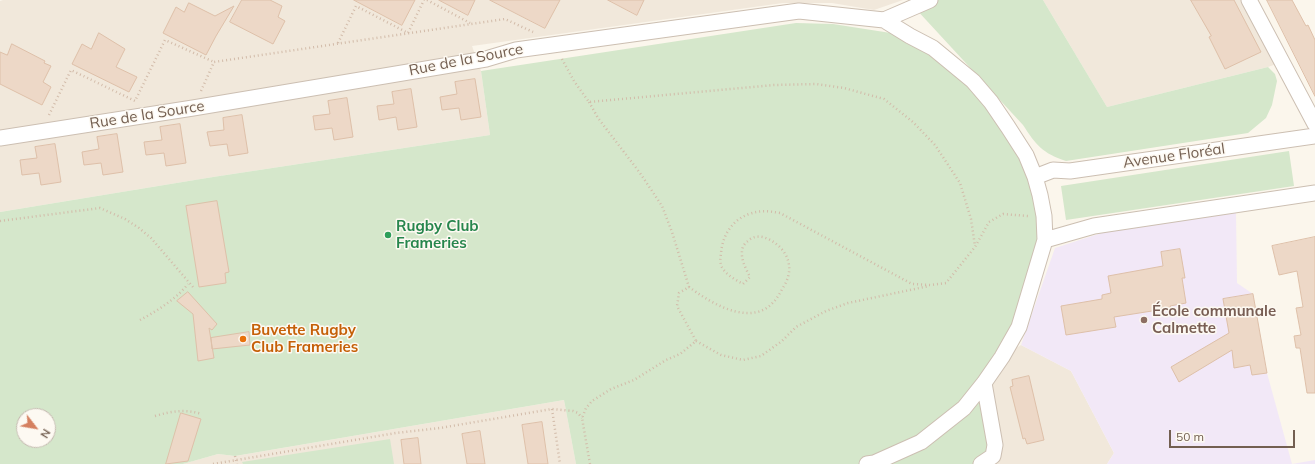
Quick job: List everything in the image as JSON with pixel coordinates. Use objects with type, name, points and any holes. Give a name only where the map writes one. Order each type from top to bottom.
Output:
[{"type":"street","name":"Rue de la Source","points":[[0,138],[193,108],[486,59],[516,50],[799,11],[884,20],[930,0]]},
{"type":"street","points":[[1249,0],[1315,124]]},
{"type":"street","points":[[873,464],[921,442],[964,408],[984,384],[1002,357],[1019,327],[1045,240],[1044,216],[1035,177],[1026,155],[991,102],[973,82],[933,48],[884,20]]},
{"type":"street","name":"Avenue Floréal","points":[[1035,177],[1053,170],[1070,171],[1315,136]]},
{"type":"street","points":[[1045,240],[1094,226],[1315,193]]},
{"type":"street","points":[[981,464],[993,456],[995,445],[984,384]]},
{"type":"path","points":[[408,33],[426,0],[470,23]]},
{"type":"path","points":[[337,44],[356,6],[408,33]]},
{"type":"path","points":[[41,131],[71,70],[135,101],[165,40],[214,62],[505,19],[537,34]]},
{"type":"path","points":[[554,45],[574,81],[598,118],[640,173],[662,206],[672,232],[689,287],[712,302],[729,310],[755,312],[765,309],[780,294],[788,279],[790,267],[780,246],[775,242],[757,236],[744,244],[742,249],[742,258],[750,277],[743,284],[730,276],[723,269],[721,263],[722,246],[727,232],[739,220],[749,214],[761,211],[780,213],[912,284],[931,285]]},
{"type":"path","points":[[193,108],[214,62]]},
{"type":"path","points":[[589,102],[774,85],[816,84],[844,88],[884,100],[913,122],[935,145],[960,184],[971,219],[975,247]]},
{"type":"path","points":[[0,221],[100,208],[125,219],[151,238],[188,284],[193,287]]},
{"type":"path","points":[[689,287],[679,294],[678,306],[696,341],[721,355],[743,360],[761,356],[782,341],[796,327],[848,302],[946,283],[975,247],[989,222],[1003,214],[1044,216]]},
{"type":"path","points":[[140,320],[164,306],[188,284]]},
{"type":"path","points":[[582,418],[586,408],[592,401],[611,389],[634,380],[666,360],[680,354],[696,341]]},
{"type":"path","points":[[155,416],[178,410],[186,410],[202,414]]},
{"type":"path","points":[[552,410],[560,464]]},
{"type":"path","points":[[213,464],[236,462],[396,433],[440,428],[552,410],[578,413],[582,418],[590,464]]},
{"type":"path","points":[[235,456],[236,462]]},
{"type":"shaded area","points":[[903,0],[874,10],[832,3],[783,3],[472,46],[481,71],[490,135],[213,177],[0,212],[0,1]]},
{"type":"shaded area","points":[[1043,0],[1249,0],[1282,62],[1268,67],[1107,107]]},
{"type":"shaded area","name":"École communale Calmette","points":[[1236,212],[1237,283],[1253,294],[1267,373],[1292,464],[1107,464],[1114,453],[1071,371],[1021,345],[1055,248],[1120,227]]},
{"type":"shaded area","points":[[1021,345],[1071,371],[1114,453],[1107,464],[867,464],[1002,357]]},
{"type":"shaded area","points":[[564,400],[576,464],[183,464],[218,454],[235,456]]},
{"type":"shaded area","points":[[1315,460],[1315,464],[1292,464]]},
{"type":"green space","points":[[930,0],[1043,0],[1107,107],[1268,67],[1275,74],[1277,81],[1272,105],[1266,118],[1248,133],[1066,161],[1051,155],[1040,148],[1023,125],[915,8]]},
{"type":"green space","points":[[796,23],[833,24],[910,36],[933,48],[1008,127],[1044,216],[1019,327],[984,383],[995,445],[981,464],[576,464],[564,400],[235,456],[218,454],[183,464],[0,464],[0,212],[213,177],[490,135],[481,71]]},
{"type":"green space","points":[[1289,151],[1294,186],[1066,220],[1061,186]]},
{"type":"green space","points":[[390,439],[394,464],[243,464],[242,462]]},
{"type":"building","points":[[242,0],[270,0],[282,6],[278,17],[285,21],[273,44],[230,22]]},
{"type":"building","points":[[354,0],[415,0],[402,25]]},
{"type":"building","points":[[439,0],[475,0],[468,15]]},
{"type":"building","points":[[490,0],[560,0],[545,28]]},
{"type":"building","points":[[608,0],[644,0],[637,15]]},
{"type":"building","points":[[1191,0],[1234,0],[1261,52],[1225,69],[1209,37],[1211,36]]},
{"type":"building","points":[[1267,0],[1292,0],[1306,26],[1308,25],[1315,40],[1315,96]]},
{"type":"building","points":[[189,3],[215,16],[234,6],[206,55],[163,33],[176,7],[184,12]]},
{"type":"building","points":[[99,33],[125,49],[116,67],[137,77],[129,92],[72,64],[82,44],[91,49]]},
{"type":"building","points":[[12,44],[45,61],[44,63],[51,66],[43,82],[51,87],[42,105],[0,84],[0,52],[7,55]]},
{"type":"building","points":[[475,79],[481,117],[461,120],[459,108],[442,110],[440,97],[457,94],[455,82]]},
{"type":"building","points":[[411,89],[417,127],[398,130],[396,117],[379,120],[377,106],[394,104],[392,92]]},
{"type":"building","points":[[347,98],[353,137],[334,140],[332,128],[315,130],[313,116],[330,114],[328,101]]},
{"type":"building","points":[[242,115],[248,153],[229,156],[227,144],[210,146],[207,132],[224,130],[223,118]]},
{"type":"building","points":[[180,124],[186,163],[166,166],[164,153],[146,155],[144,142],[162,140],[160,127]]},
{"type":"building","points":[[117,134],[123,172],[103,175],[101,163],[84,165],[82,152],[99,149],[97,137]]},
{"type":"building","points":[[55,144],[61,182],[41,185],[39,173],[22,175],[20,160],[37,158],[35,147]]},
{"type":"building","points":[[217,201],[229,272],[225,273],[226,283],[199,287],[186,206]]},
{"type":"building","points":[[1315,237],[1315,393],[1307,393],[1300,348],[1296,348],[1294,336],[1301,335],[1296,308],[1303,307],[1297,271],[1279,275],[1272,246]]},
{"type":"building","points":[[1180,249],[1185,278],[1182,278],[1186,303],[1170,306],[1171,308],[1114,317],[1116,327],[1066,335],[1061,306],[1102,299],[1102,295],[1111,293],[1108,276],[1163,266],[1161,252]]},
{"type":"building","points":[[188,292],[217,324],[212,330],[209,328],[214,358],[198,361],[193,314],[177,301]]},
{"type":"building","points":[[1253,294],[1267,373],[1252,375],[1250,365],[1234,368],[1232,350],[1179,382],[1171,367],[1229,333],[1223,299]]},
{"type":"building","points":[[249,332],[250,345],[212,349],[211,338]]},
{"type":"building","points":[[1029,376],[1044,440],[1027,444],[1025,438],[1023,439],[1010,387],[1013,386],[1012,380]]},
{"type":"building","points":[[181,413],[201,419],[188,461],[166,464]]},
{"type":"building","points":[[542,422],[548,464],[528,464],[522,425]]},
{"type":"building","points":[[480,431],[485,464],[467,464],[462,434]]},
{"type":"building","points":[[418,438],[421,464],[404,464],[401,440]]},
{"type":"place","name":"Rugby Club Frameries","points":[[388,235]]},
{"type":"place","name":"École communale Calmette","points":[[1144,320]]},
{"type":"place","name":"Buvette Rugby Club Frameries","points":[[243,339]]}]
